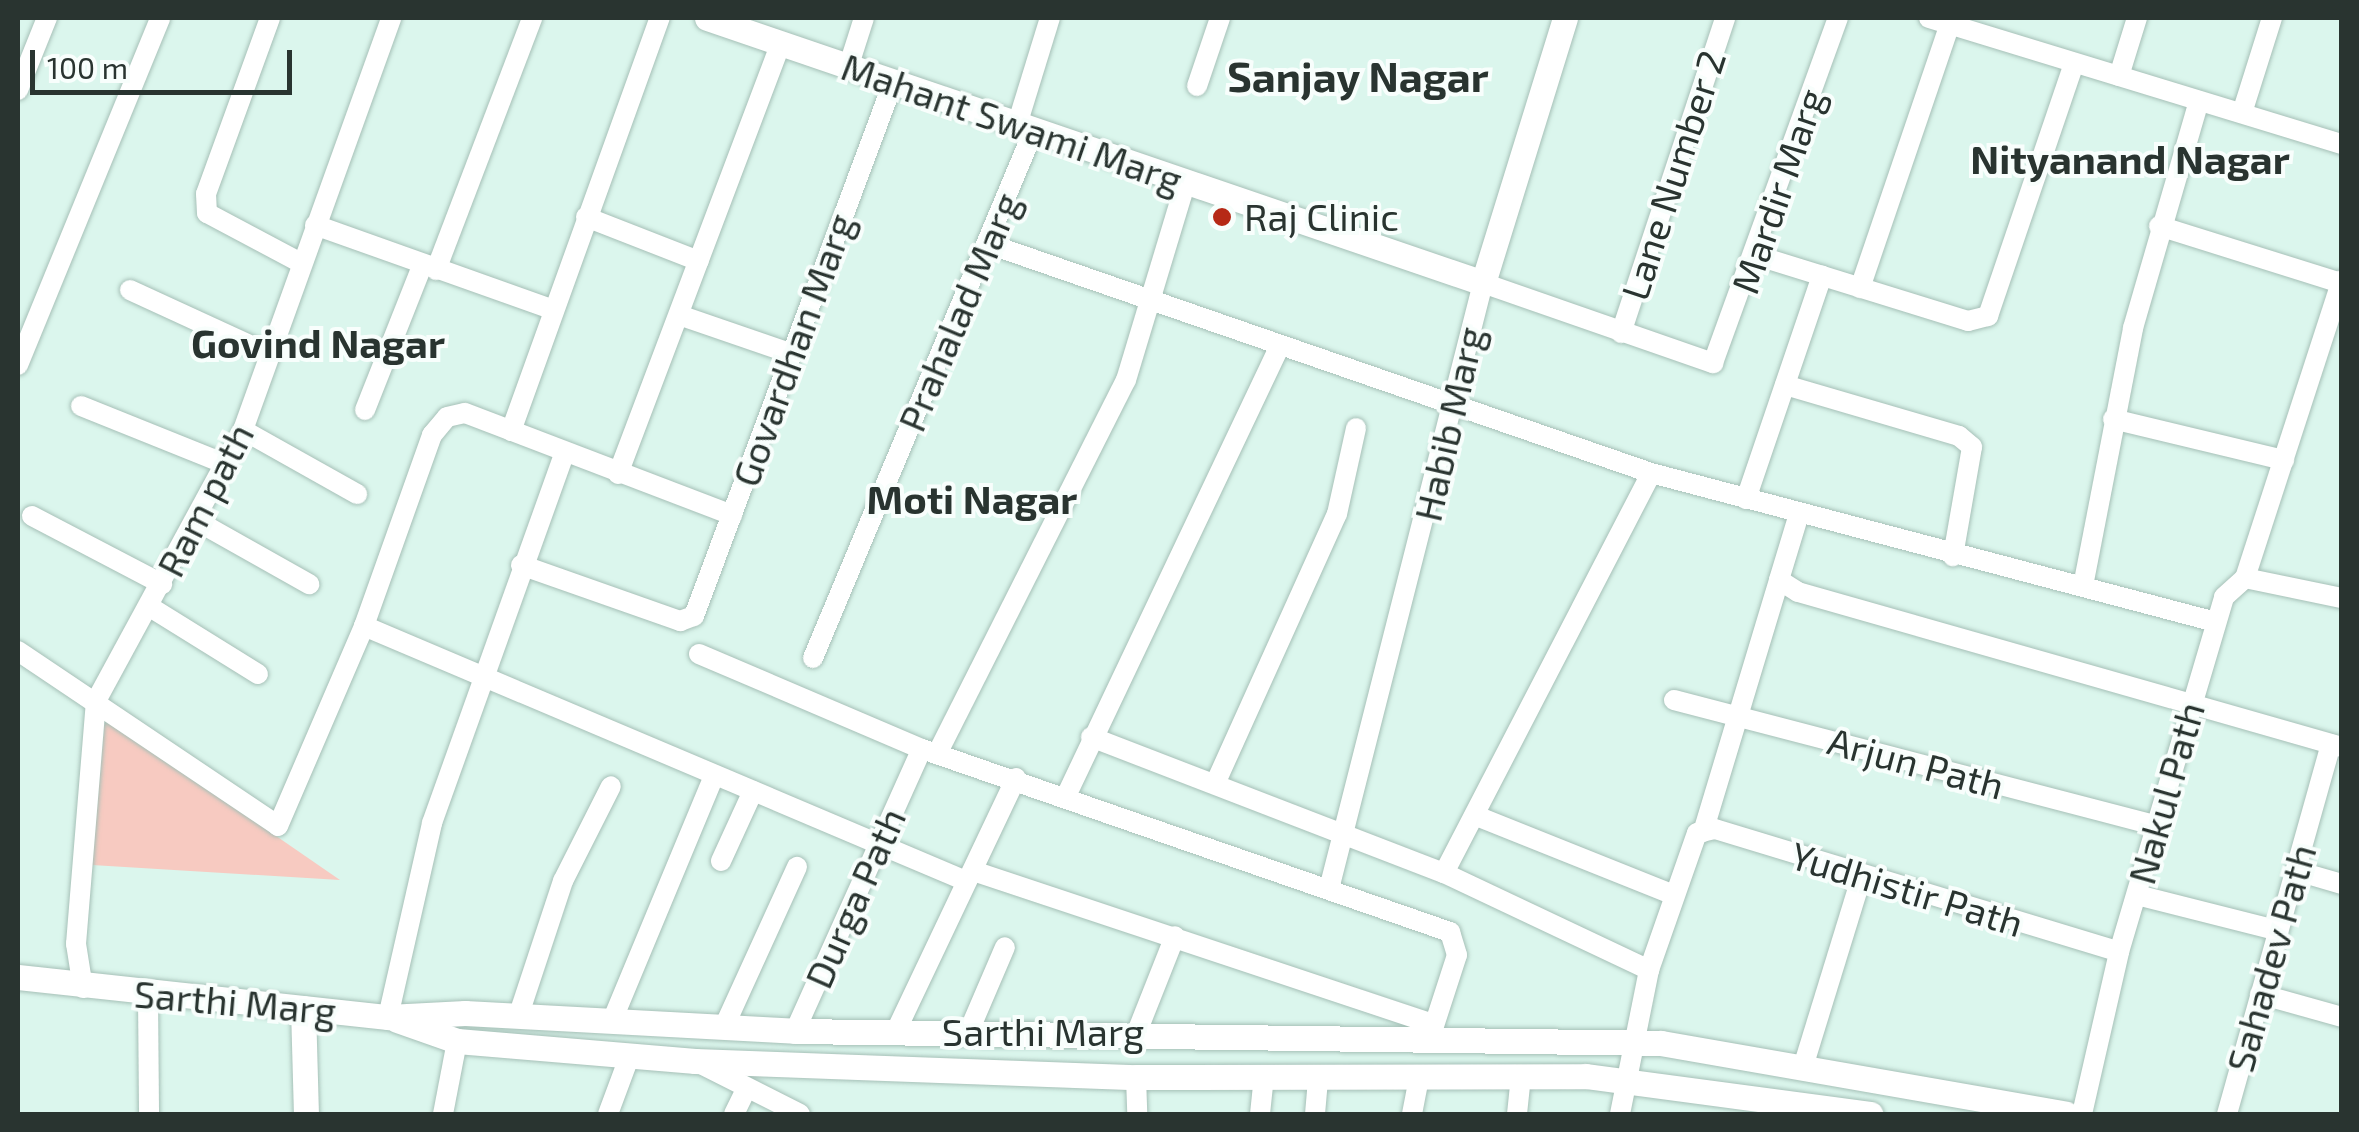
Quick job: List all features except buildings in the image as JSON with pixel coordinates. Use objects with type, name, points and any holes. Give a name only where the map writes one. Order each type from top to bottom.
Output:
[{"type":"street","points":[[18,90],[47,18]]},
{"type":"street","points":[[18,364],[160,18]]},
{"type":"street","points":[[270,18],[206,194],[207,213],[301,263]]},
{"type":"street","name":"Ram path","points":[[84,988],[76,944],[96,702],[198,521],[243,430],[392,18]]},
{"type":"street","points":[[364,410],[429,268],[532,18]]},
{"type":"street","points":[[511,431],[551,309],[660,18]]},
{"type":"street","name":"Mahant Swami Marg","points":[[707,18],[1714,362]]},
{"type":"street","points":[[848,68],[864,18]]},
{"type":"street","name":"Prahalad Marg","points":[[813,658],[989,244],[1025,129],[1050,18]]},
{"type":"street","points":[[1197,86],[1220,18]]},
{"type":"street","name":"Habib Marg","points":[[1330,885],[1483,283],[1565,18]]},
{"type":"street","name":"Lane Number 2","points":[[1621,332],[1725,18]]},
{"type":"street","name":"Mardir Marg","points":[[1714,362],[1838,18]]},
{"type":"street","points":[[1998,39],[2004,18]]},
{"type":"street","points":[[2118,76],[2137,18]]},
{"type":"street","points":[[2242,113],[2272,18]]},
{"type":"street","points":[[1860,288],[1940,21],[2342,144]]},
{"type":"street","points":[[618,474],[780,45]]},
{"type":"street","points":[[1754,255],[1968,321],[1988,316],[2074,64]]},
{"type":"street","name":"Govardhan Marg","points":[[522,565],[680,620],[694,616],[893,84]]},
{"type":"street","points":[[2084,586],[2113,419],[2159,226],[2199,101]]},
{"type":"street","name":"Durga Path","points":[[799,1031],[881,841],[1126,380],[1155,302],[1186,181]]},
{"type":"street","points":[[586,217],[699,261]]},
{"type":"street","points":[[315,225],[551,309]]},
{"type":"street","points":[[2159,226],[2341,282]]},
{"type":"street","points":[[989,244],[1651,473],[1952,556],[2212,620]]},
{"type":"street","points":[[1746,498],[1822,276]]},
{"type":"street","name":"Nakul Path","points":[[2082,1114],[2118,952],[2158,826],[2212,620],[2245,578],[2341,282]]},
{"type":"street","points":[[130,290],[270,354]]},
{"type":"street","points":[[679,315],[792,354]]},
{"type":"street","points":[[1067,794],[1279,347]]},
{"type":"street","points":[[1785,385],[1959,436],[1972,447],[1952,556]]},
{"type":"street","points":[[81,406],[225,464]]},
{"type":"street","points":[[18,650],[278,826],[364,626],[432,435],[447,417],[466,413],[564,454],[732,515]]},
{"type":"street","points":[[2113,419],[2284,460]]},
{"type":"street","points":[[1214,784],[1337,514],[1356,428]]},
{"type":"street","points":[[243,430],[357,494]]},
{"type":"street","points":[[564,454],[483,672],[418,876],[388,1016],[456,1040],[695,1061],[1136,1078],[1621,1079],[1743,1104],[1870,1114]]},
{"type":"street","points":[[1444,873],[1480,817],[1651,473]]},
{"type":"street","points":[[1620,1114],[1621,1079],[1648,970],[1672,894],[1743,718],[1799,514]]},
{"type":"street","points":[[32,516],[162,584]]},
{"type":"street","points":[[198,521],[309,584]]},
{"type":"street","points":[[2245,578],[2342,598]]},
{"type":"street","points":[[1778,580],[1798,592],[2336,746]]},
{"type":"street","points":[[150,607],[258,674]]},
{"type":"street","points":[[364,626],[483,672],[713,778],[969,876],[1174,936],[1431,1032],[1458,942],[1330,885],[1067,794],[925,756],[699,654]]},
{"type":"street","name":"Arjun Path","points":[[1674,700],[2158,826]]},
{"type":"street","points":[[1091,738],[1444,873],[1648,970]]},
{"type":"street","name":"Sahadev Path","points":[[2226,1114],[2336,746]]},
{"type":"street","points":[[612,1021],[713,778]]},
{"type":"street","points":[[896,1031],[1016,778]]},
{"type":"street","points":[[518,1016],[563,881],[612,786]]},
{"type":"street","points":[[721,861],[753,791]]},
{"type":"street","points":[[1480,817],[1672,894]]},
{"type":"street","name":"Yudhistir Path","points":[[1700,832],[1716,829],[1861,878],[2118,952]]},
{"type":"street","points":[[724,1027],[798,866]]},
{"type":"street","points":[[2297,871],[2342,884]]},
{"type":"street","points":[[1804,1068],[1861,878]]},
{"type":"street","points":[[2137,895],[2279,931]]},
{"type":"street","points":[[1137,1032],[1174,936]]},
{"type":"street","points":[[969,1031],[1005,947]]},
{"type":"street","name":"Sarthi Marg","points":[[18,976],[148,996],[388,1016],[518,1016],[799,1031],[1260,1036],[1431,1032],[1629,1042],[2066,1114]]},
{"type":"street","points":[[18,995],[84,988]]},
{"type":"street","points":[[2260,994],[2342,1017]]},
{"type":"street","points":[[148,996],[149,1114]]},
{"type":"street","points":[[303,1008],[306,1114]]},
{"type":"street","points":[[796,1064],[799,1031]]},
{"type":"street","points":[[1260,1036],[1264,1076],[1260,1114]]},
{"type":"street","points":[[443,1114],[456,1040]]},
{"type":"street","points":[[608,1114],[630,1055]]},
{"type":"street","points":[[695,1061],[800,1114]]},
{"type":"street","points":[[1315,1114],[1318,1076]]},
{"type":"street","points":[[1412,1114],[1418,1076]]},
{"type":"street","points":[[1517,1114],[1521,1076]]},
{"type":"street","points":[[1136,1078],[1137,1114]]},
{"type":"street","points":[[734,1114],[746,1088]]},
{"type":"shaded area","points":[[105,718],[340,880],[92,865]]},
{"type":"place","name":"Raj Clinic","points":[[1222,217]]},
{"type":"district","name":"Sanjay Nagar","points":[[1358,75]]},
{"type":"district","name":"Nityanand Nagar","points":[[2130,158]]},
{"type":"district","name":"Govind Nagar","points":[[318,342]]},
{"type":"district","name":"Moti Nagar","points":[[972,498]]}]
